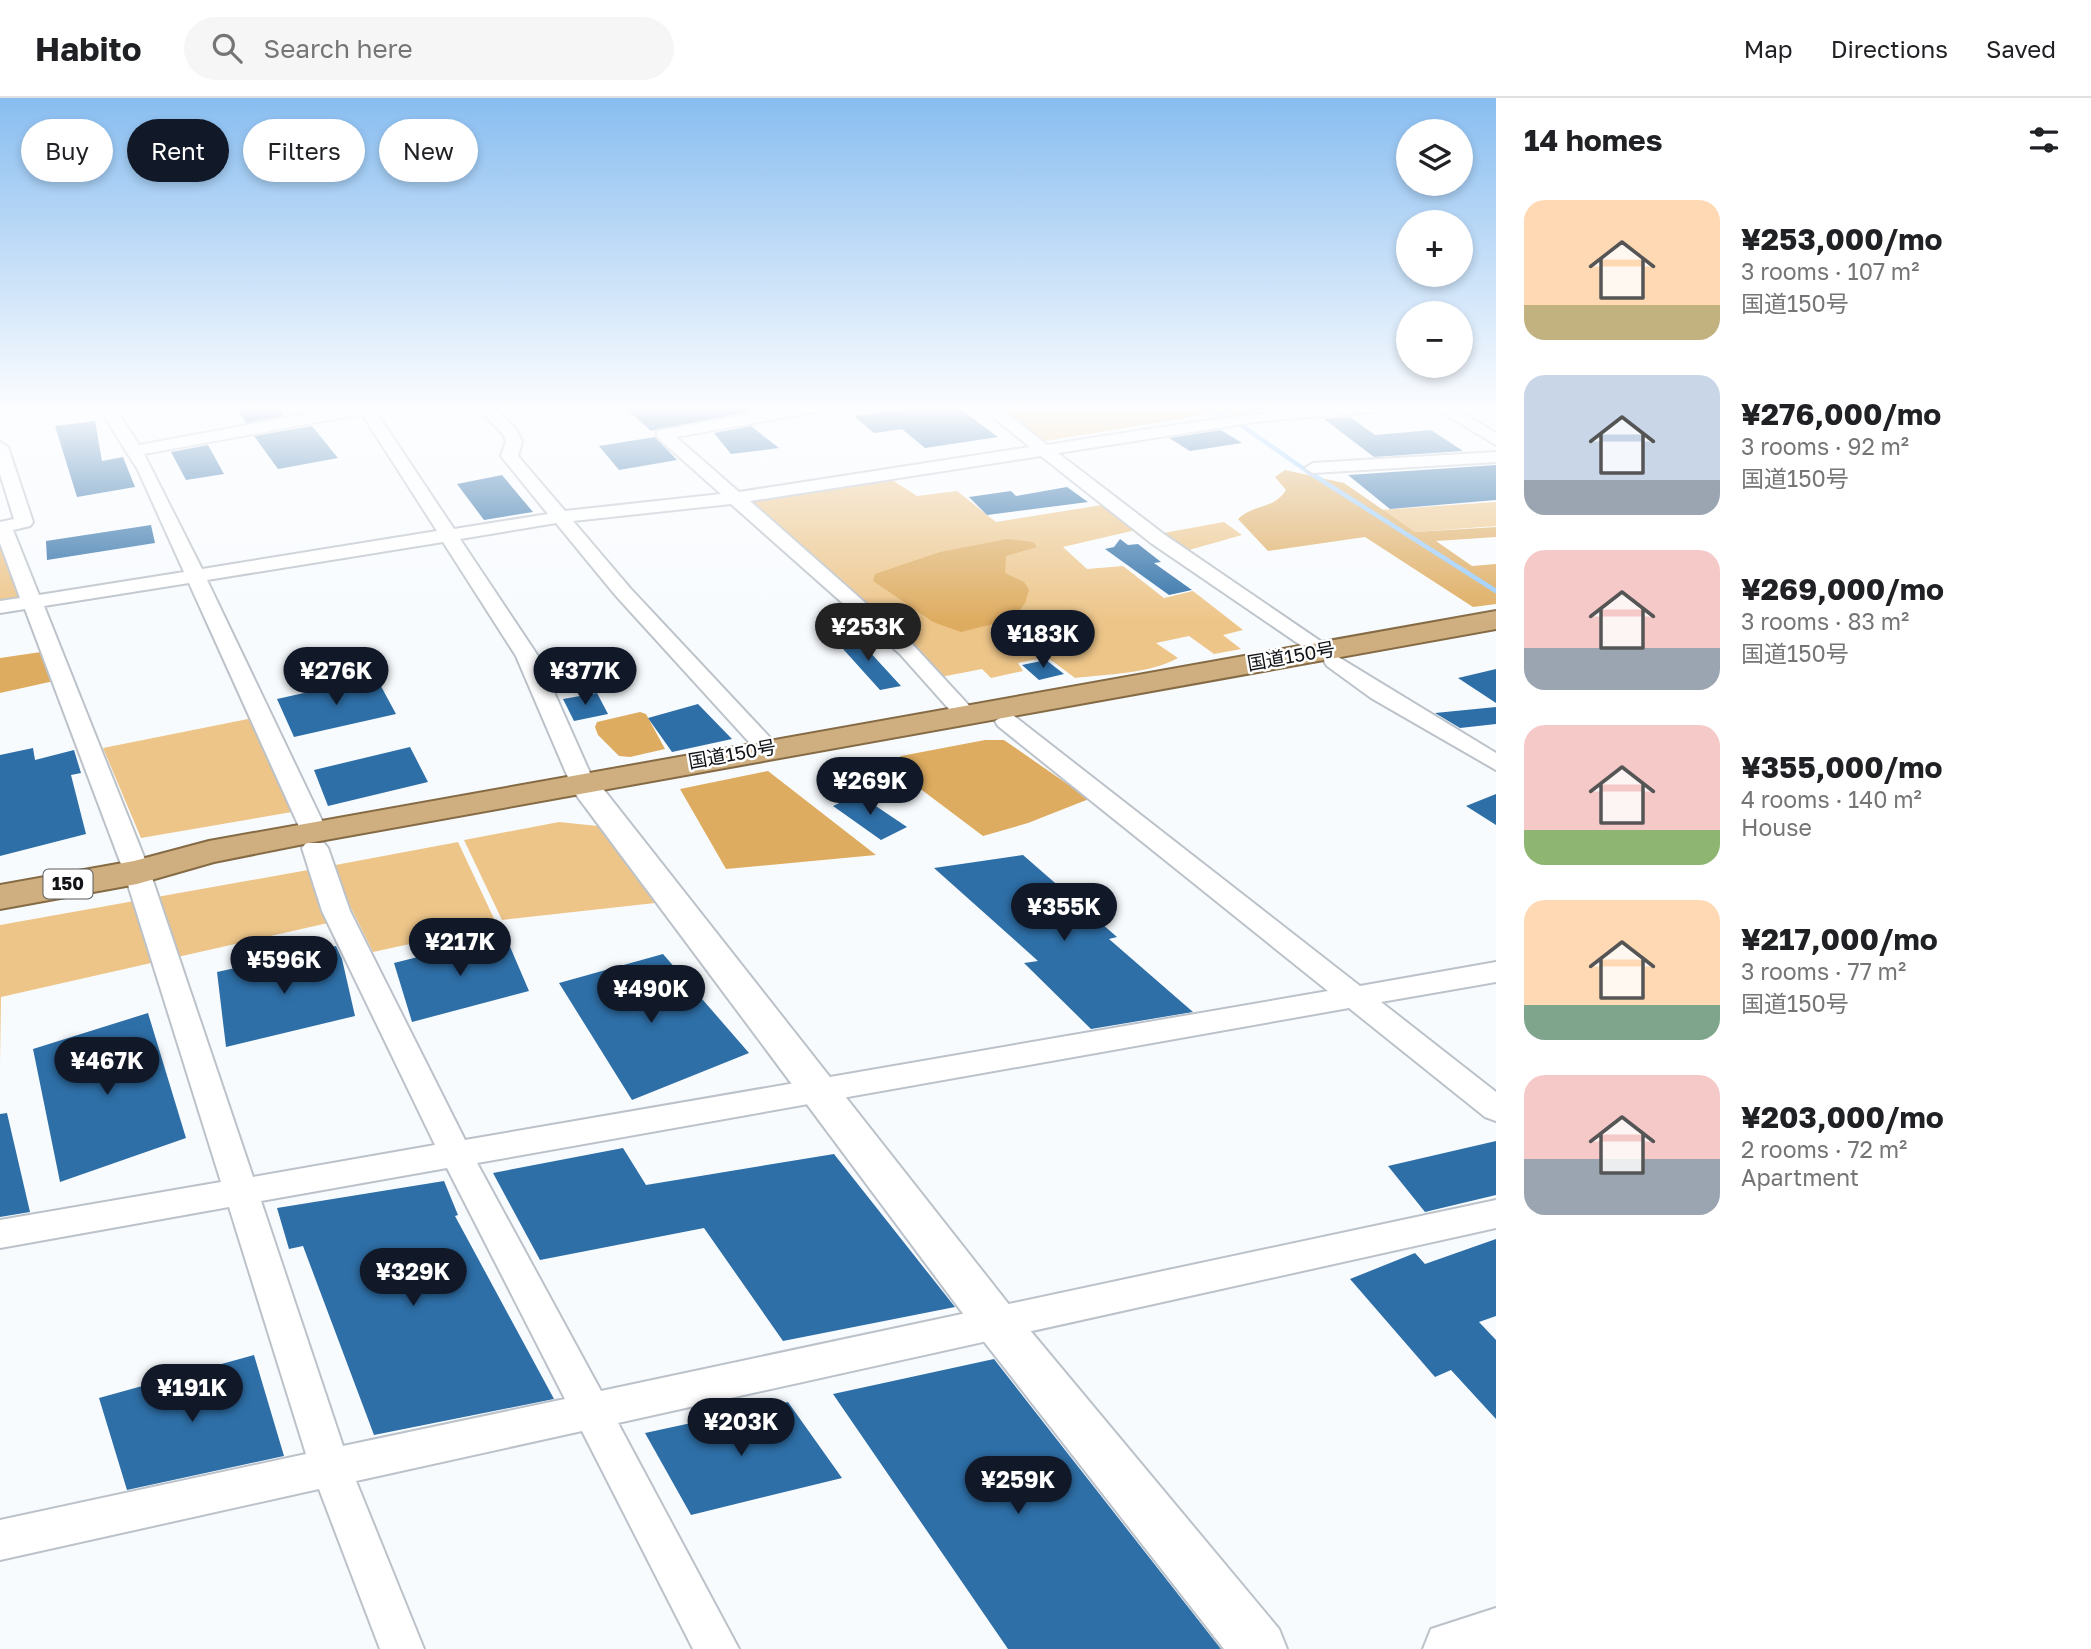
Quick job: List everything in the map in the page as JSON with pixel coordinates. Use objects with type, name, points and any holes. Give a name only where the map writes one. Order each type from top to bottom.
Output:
[{"type":"highway","name":"国道150号","points":[[0,897],[136,872],[203,870],[314,839],[587,788],[1006,721],[1496,620]]},
{"type":"highway","name":"国道150号","points":[[587,788],[767,748],[965,713],[1329,656],[1496,633]]},
{"type":"street","points":[[10,477],[24,522],[3,527],[136,872],[331,1469],[402,1649]]},
{"type":"street","points":[[148,477],[195,575],[314,839],[336,911],[456,1154],[590,1413],[717,1649]]},
{"type":"street","points":[[411,477],[527,656],[587,788],[998,1325],[1259,1649]]},
{"type":"street","points":[[528,477],[623,592],[767,748]]},
{"type":"street","points":[[713,477],[907,650],[965,713]]},
{"type":"street","points":[[0,607],[562,517],[737,498],[868,477]]},
{"type":"street","points":[[1077,477],[1158,539],[1379,693],[1496,763]]},
{"type":"street","points":[[1006,721],[1496,1109]]},
{"type":"street","points":[[0,1234],[1496,972]]},
{"type":"street","points":[[0,1540],[998,1325],[1496,1214]]},
{"type":"street","points":[[1451,1649],[1496,1636]]},
{"type":"shaded area","points":[[1275,477],[1318,477],[1344,483],[1415,532],[1496,527],[1496,537],[1436,541],[1472,566],[1496,564],[1496,604],[1473,607],[1365,537],[1268,551],[1238,519],[1275,501],[1286,490]]},
{"type":"shaded area","points":[[889,478],[917,496],[957,491],[996,522],[1102,505],[1140,529],[1063,547],[1087,569],[1123,566],[1164,598],[1193,591],[1243,630],[1223,635],[1241,649],[1214,654],[1189,636],[1156,643],[1178,658],[1141,670],[1075,678],[1047,657],[1018,663],[1023,671],[991,678],[982,669],[941,677],[750,500]]},
{"type":"shaded area","points":[[1496,502],[1496,526],[1415,532],[1380,510]]},
{"type":"shaded area","points":[[1224,522],[1242,535],[1182,552],[1158,534]]},
{"type":"shaded area","points":[[0,538],[19,598],[0,602]]},
{"type":"shaded area","points":[[1007,539],[1033,542],[1037,547],[1006,556],[1005,573],[1024,582],[1029,590],[1025,603],[1013,619],[961,632],[933,622],[873,581],[875,574],[940,552]]},
{"type":"shaded area","points":[[41,652],[54,681],[0,693],[0,658]]},
{"type":"shaded area","points":[[640,712],[646,714],[665,749],[630,757],[619,756],[598,735],[595,727],[597,722]]},
{"type":"shaded area","points":[[253,718],[304,810],[141,838],[103,748]]},
{"type":"shaded area","points":[[985,740],[1004,740],[1089,799],[1028,823],[983,836],[890,766],[901,756]]},
{"type":"shaded area","points":[[768,771],[876,855],[726,869],[680,789]]},
{"type":"shaded area","points":[[559,822],[598,826],[655,903],[502,920],[464,840]]},
{"type":"shaded area","points":[[458,842],[497,925],[373,952],[330,866]]},
{"type":"shaded area","points":[[308,870],[328,923],[1,997],[0,1064],[0,925]]},
{"type":"building","points":[[71,477],[131,477],[135,487],[77,497]]},
{"type":"building","points":[[504,477],[533,512],[484,520],[457,484]]},
{"type":"building","points":[[1351,477],[1496,477],[1496,500],[1390,509]]},
{"type":"building","points":[[1067,487],[1088,502],[987,515],[969,497],[1011,491],[1016,496]]},
{"type":"building","points":[[151,525],[155,543],[47,560],[46,541]]},
{"type":"building","points":[[1120,539],[1128,545],[1138,544],[1161,562],[1154,563],[1192,590],[1169,595],[1105,549],[1114,547]]},
{"type":"building","points":[[856,637],[901,686],[880,690],[835,640]]},
{"type":"building","points":[[1046,660],[1064,674],[1039,680],[1022,665]]},
{"type":"building","points":[[1496,669],[1496,703],[1458,678]]},
{"type":"building","points":[[376,677],[396,714],[294,737],[277,699]]},
{"type":"building","points":[[597,693],[608,714],[574,721],[563,699]]},
{"type":"building","points":[[698,704],[732,739],[672,752],[648,718]]},
{"type":"building","points":[[1496,707],[1496,724],[1460,728],[1435,713]]},
{"type":"building","points":[[410,747],[428,782],[328,806],[314,770]]},
{"type":"building","points":[[33,748],[35,760],[74,750],[81,773],[71,775],[86,834],[0,856],[0,755]]},
{"type":"building","points":[[858,794],[907,827],[881,840],[833,806]]},
{"type":"building","points":[[1496,794],[1496,825],[1466,806]]},
{"type":"building","points":[[1023,855],[1117,937],[1109,939],[1193,1012],[1091,1029],[1024,963],[1038,961],[934,868]]},
{"type":"building","points":[[505,935],[529,991],[412,1022],[394,963]]},
{"type":"building","points":[[336,946],[342,959],[355,1016],[226,1047],[217,972]]},
{"type":"building","points":[[663,954],[749,1053],[632,1100],[559,983]]},
{"type":"building","points":[[148,1013],[186,1138],[60,1182],[33,1049]]},
{"type":"building","points":[[7,1113],[30,1212],[0,1217],[0,1114]]},
{"type":"building","points":[[1496,1141],[1496,1195],[1425,1212],[1388,1166]]},
{"type":"building","points":[[623,1148],[646,1185],[834,1154],[955,1307],[783,1341],[704,1228],[540,1260],[493,1173]]},
{"type":"building","points":[[444,1181],[458,1215],[455,1216],[554,1399],[374,1435],[303,1246],[289,1249],[277,1208]]},
{"type":"building","points":[[1496,1239],[1496,1316],[1479,1322],[1496,1340],[1496,1419],[1451,1370],[1435,1377],[1350,1279],[1415,1253],[1425,1264]]},
{"type":"building","points":[[254,1355],[284,1456],[127,1490],[99,1398]]},
{"type":"building","points":[[994,1359],[1221,1649],[1008,1649],[833,1394]]},
{"type":"building","points":[[788,1402],[842,1478],[691,1515],[645,1433]]},
{"type":"waterway","points":[[1317,477],[1496,591]]}]
